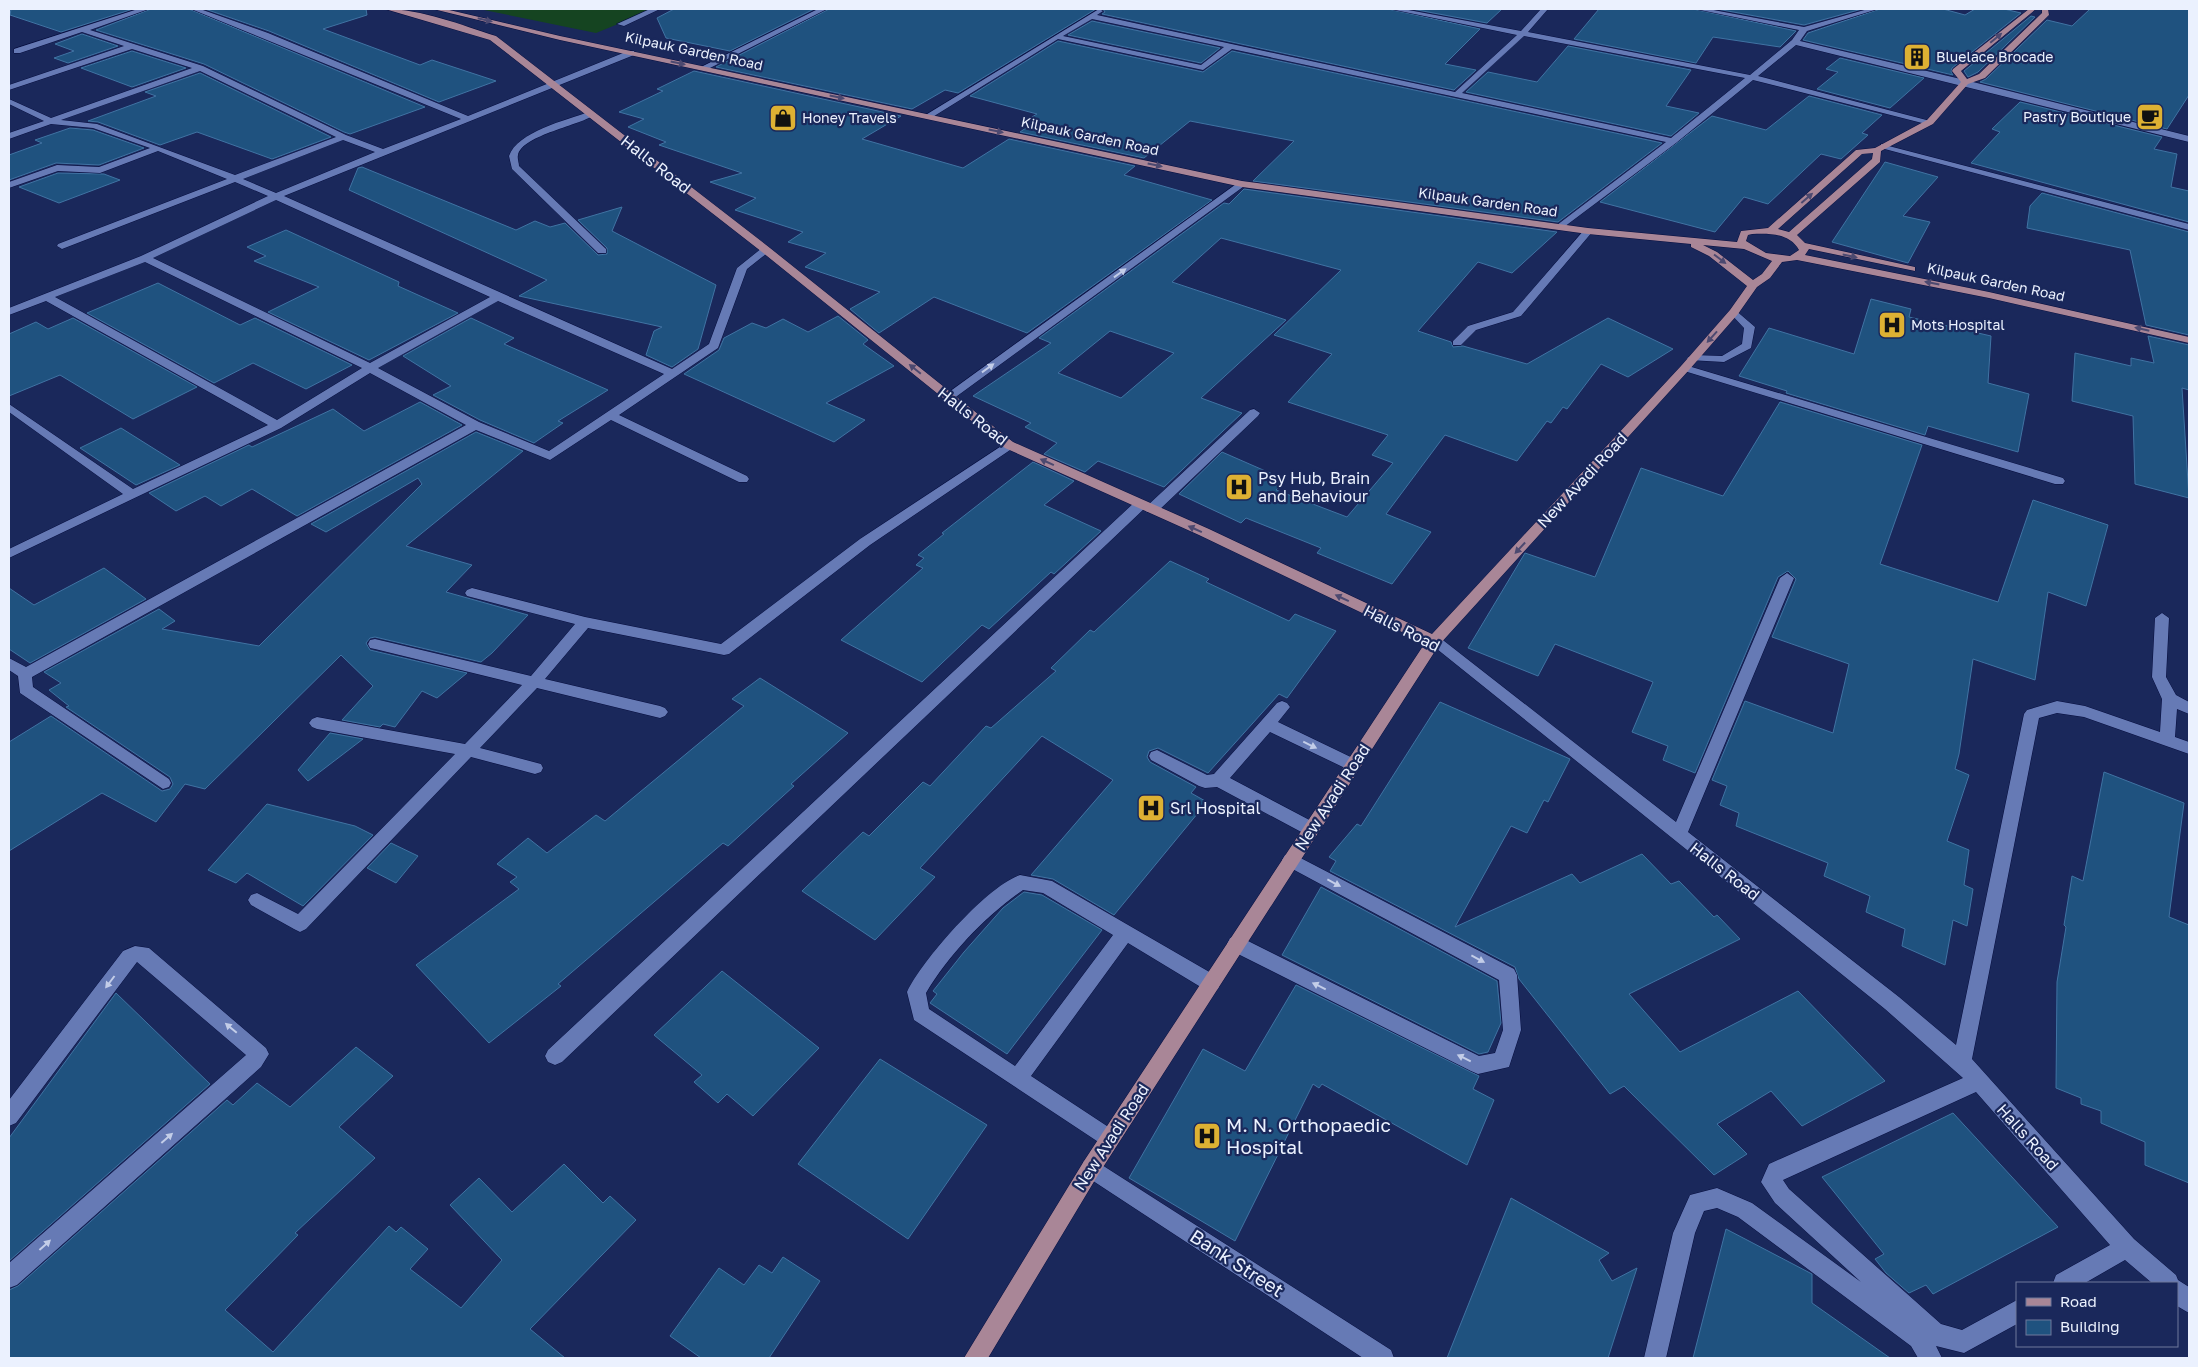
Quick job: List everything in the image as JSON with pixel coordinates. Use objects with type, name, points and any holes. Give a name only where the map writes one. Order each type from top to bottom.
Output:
[{"type":"main road","points":[[388,9],[447,23],[493,38],[514,39],[525,35],[526,30]]},
{"type":"main road","name":"Kilpauk Garden Road","points":[[437,9],[631,53],[1242,184],[1588,231],[1747,248],[1779,258],[1796,257],[1989,295],[2189,340]]},
{"type":"main road","points":[[1965,82],[1956,71],[2033,9]]},
{"type":"main road","points":[[1770,230],[1859,152],[1881,148],[1930,122],[1965,82],[1982,76],[2046,13],[2045,9]]},
{"type":"main road","points":[[493,38],[556,86]]},
{"type":"main road","name":"Halls Road","points":[[556,86],[766,250],[1009,445],[1434,641]]},
{"type":"main road","points":[[1790,236],[1877,160],[1881,148]]},
{"type":"main road","name":"Kilpauk Garden Road","points":[[1747,248],[1740,241],[1744,233],[1770,230],[1790,236],[1802,245],[2189,330]]},
{"type":"main road","points":[[1683,240],[1712,254],[1753,285]]},
{"type":"main road","points":[[1796,257],[1802,254],[1802,245]]},
{"type":"main road","points":[[1747,248],[1748,272],[1753,285]]},
{"type":"main road","name":"New Avadi Road","points":[[975,1358],[1091,1168],[1434,641],[1689,363],[1734,312],[1753,285],[1766,276],[1779,258]]},
{"type":"street","points":[[17,51],[145,9]]},
{"type":"street","points":[[194,9],[265,35],[468,119]]},
{"type":"street","points":[[621,24],[656,9]]},
{"type":"street","points":[[703,68],[823,9]]},
{"type":"street","points":[[928,116],[1103,9]]},
{"type":"street","points":[[1393,9],[1524,32],[1750,77],[1930,122]]},
{"type":"street","points":[[1457,94],[1524,32],[1545,9]]},
{"type":"street","points":[[1698,9],[1804,29],[1875,9]]},
{"type":"street","points":[[1090,16],[1673,141]]},
{"type":"street","points":[[1560,227],[1673,141],[1795,42],[1804,29]]},
{"type":"street","points":[[83,30],[200,68],[343,137],[383,152]]},
{"type":"street","points":[[1057,37],[1203,68],[1232,45]]},
{"type":"street","points":[[1795,42],[1965,82],[2189,139]]},
{"type":"street","points":[[9,88],[132,46]]},
{"type":"street","points":[[9,312],[145,258],[274,197],[383,152],[556,86],[571,77],[631,53]]},
{"type":"street","points":[[9,136],[53,122],[200,68]]},
{"type":"street","points":[[9,101],[53,122],[94,126],[236,177],[274,197],[671,374]]},
{"type":"street","points":[[592,114],[534,136],[519,145],[513,155],[515,167],[602,250]]},
{"type":"street","points":[[62,246],[150,214],[236,177],[343,137]]},
{"type":"street","points":[[9,185],[56,168],[100,170],[158,148]]},
{"type":"street","points":[[1881,148],[2189,228]]},
{"type":"street","points":[[949,397],[1242,184]]},
{"type":"street","points":[[1457,343],[1472,328],[1517,314],[1588,231]]},
{"type":"street","points":[[145,258],[370,368],[475,425],[550,456],[714,346],[742,268],[766,250]]},
{"type":"street","points":[[47,297],[277,425]]},
{"type":"street","points":[[9,554],[277,425],[370,368],[498,297]]},
{"type":"street","points":[[1689,363],[1724,359],[1747,346],[1750,327],[1734,312]]},
{"type":"street","points":[[1689,363],[2058,481]]},
{"type":"street","points":[[9,406],[133,495]]},
{"type":"street","points":[[555,1056],[1147,507],[1254,413]]},
{"type":"street","points":[[610,415],[743,479]]},
{"type":"street","points":[[25,674],[475,425]]},
{"type":"street","points":[[472,592],[585,622],[724,650],[866,542],[1009,445]]},
{"type":"street","points":[[1678,834],[1787,578]]},
{"type":"street","points":[[2162,618],[2159,677],[2170,699],[2167,740]]},
{"type":"street","points":[[257,900],[300,924],[466,750],[533,683],[585,622]]},
{"type":"street","name":"Halls Road","points":[[1434,641],[1962,1062],[2126,1247],[2167,1282]]},
{"type":"street","points":[[375,644],[660,712]]},
{"type":"street","points":[[9,663],[25,674]]},
{"type":"street","points":[[25,674],[25,689],[164,782]]},
{"type":"street","points":[[2170,699],[2189,708]]},
{"type":"street","points":[[1219,780],[1282,707]]},
{"type":"street","points":[[1962,1062],[2032,714],[2057,707],[2085,712],[2189,748]]},
{"type":"street","points":[[317,723],[466,750],[535,768]]},
{"type":"street","points":[[1268,724],[1353,766]]},
{"type":"street","points":[[1156,756],[1205,782],[1219,780],[1312,830]]},
{"type":"street","points":[[1236,944],[1478,1065],[1502,1061],[1512,1030],[1508,974],[1291,860]]},
{"type":"street","points":[[1110,1139],[921,1014],[916,992],[929,969],[1001,894],[1020,882],[1046,886],[1211,983]]},
{"type":"street","points":[[1018,1078],[1125,933]]},
{"type":"street","points":[[9,1116],[129,956],[134,954],[143,954],[259,1054],[258,1058],[9,1277]]},
{"type":"street","points":[[1978,1081],[1776,1171],[1771,1182],[1782,1196],[1935,1334],[1964,1342],[2016,1312]]},
{"type":"street","name":"Bank Street","points":[[1091,1168],[1382,1358]]},
{"type":"street","points":[[1655,1358],[1684,1233],[1697,1202],[1717,1198],[1744,1210],[1919,1338],[1931,1358]]},
{"type":"street","points":[[2066,1282],[2126,1247]]},
{"type":"street","points":[[2178,1292],[2189,1302]]},
{"type":"green space","points":[[479,9],[655,9],[596,33]]},
{"type":"building","points":[[11,9],[133,9],[61,32],[10,15]]},
{"type":"building","points":[[151,9],[189,9],[425,107],[350,134],[204,64],[96,30]]},
{"type":"building","points":[[205,9],[366,9],[367,15],[323,29],[420,65],[432,60],[496,81],[439,102],[269,31]]},
{"type":"building","points":[[674,9],[814,9],[730,51],[666,38],[657,18]]},
{"type":"building","points":[[829,9],[1096,9],[958,93],[945,90],[912,109],[716,67]]},
{"type":"building","points":[[1103,9],[1388,9],[1480,29],[1445,64],[1476,70],[1454,90],[1102,14],[1105,12]]},
{"type":"building","points":[[1412,9],[1502,9],[1487,23]]},
{"type":"building","points":[[1599,9],[1693,9],[1796,31],[1780,47],[1713,37],[1696,63],[1574,39]]},
{"type":"building","points":[[1717,9],[1862,9],[1804,25]]},
{"type":"building","points":[[1880,9],[1943,9],[1965,15],[1975,9],[2004,9],[2021,13],[1952,68],[1951,72],[1953,75],[1803,40],[1808,33]]},
{"type":"building","points":[[2090,9],[2189,9],[2189,95],[2167,129],[1980,82],[1986,79],[2047,20],[2072,26]]},
{"type":"building","points":[[2031,16],[2035,17],[1978,72],[1968,77],[1964,71]]},
{"type":"building","points":[[1092,21],[1220,48],[1201,63],[1068,35]]},
{"type":"building","points":[[82,34],[118,46],[68,63],[54,58],[74,51],[55,44]]},
{"type":"building","points":[[1058,41],[1203,72],[1232,51],[1662,143],[1558,222],[1253,181],[1294,141],[1190,121],[1144,158],[1020,132],[1035,122],[1027,120],[1037,114],[970,96]]},
{"type":"building","points":[[1568,46],[1691,70],[1666,106],[1699,113],[1671,136],[1466,92],[1488,72],[1537,82]]},
{"type":"building","points":[[132,51],[186,68],[132,87],[81,68]]},
{"type":"building","points":[[1840,58],[1924,78],[1890,108],[1817,89],[1838,72],[1826,69]]},
{"type":"building","points":[[694,71],[901,116],[862,139],[963,168],[1009,139],[1135,166],[1124,175],[1212,200],[1027,333],[934,297],[879,333],[850,309],[880,292],[805,267],[826,253],[788,242],[803,232],[735,210],[756,198],[710,182],[742,173],[659,145],[666,142],[628,127],[644,119],[619,112],[663,91],[657,89]]},
{"type":"building","points":[[200,73],[331,137],[272,159],[197,132],[160,145],[98,122],[88,121],[156,96],[145,92]]},
{"type":"building","points":[[1809,96],[1882,115],[1862,133],[1868,135],[1841,159],[1821,154],[1768,204],[1744,197],[1715,232],[1600,202],[1712,116],[1766,130]]},
{"type":"building","points":[[2020,102],[2162,137],[2154,149],[2177,154],[2171,187],[2189,191],[2189,222],[1971,163],[2000,132],[1992,129]]},
{"type":"building","points":[[70,128],[93,130],[144,148],[99,165],[56,163],[9,180],[9,155],[42,143],[35,140]]},
{"type":"building","points":[[1885,162],[1938,177],[1903,216],[1930,222],[1908,263],[1832,242]]},
{"type":"building","points":[[362,167],[516,230],[535,221],[550,227],[565,223],[598,255],[607,254],[607,248],[578,220],[622,207],[612,231],[716,285],[698,349],[672,367],[646,355],[654,331],[662,327],[519,296],[547,280],[349,190],[358,168]]},
{"type":"building","points":[[58,173],[104,174],[120,180],[59,203],[19,187]]},
{"type":"building","points":[[1244,189],[1557,232],[1512,273],[1478,262],[1418,331],[1451,342],[1453,347],[1463,346],[1527,364],[1608,318],[1673,349],[1628,377],[1601,364],[1567,409],[1563,407],[1551,423],[1547,421],[1517,461],[1445,435],[1386,514],[1431,532],[1392,584],[1317,553],[1321,548],[1246,518],[1241,523],[1179,494],[1222,452],[1286,480],[1276,490],[1347,517],[1393,463],[1372,455],[1388,435],[1288,402],[1332,354],[1274,335],[1341,270],[1221,238],[1172,282],[1286,320],[1201,398],[1242,413],[1164,487],[1098,461],[1085,472],[1044,454],[1057,443],[1025,427],[1031,423],[973,396],[1051,343],[1039,338],[1224,203],[1229,204]],"holes":[[[1110,331],[1174,353],[1121,398],[1058,373]]]},
{"type":"building","points":[[2042,193],[2189,232],[2189,335],[2146,325],[2130,250],[2027,228],[2030,206]]},
{"type":"building","points":[[286,230],[399,282],[398,286],[458,313],[369,360],[268,312],[319,287],[254,261],[266,256],[247,247]]},
{"type":"building","points":[[158,283],[240,325],[255,318],[352,365],[306,389],[253,363],[214,383],[87,313]]},
{"type":"building","points":[[1871,299],[1911,309],[1909,317],[1991,336],[1988,383],[2029,394],[2018,452],[1928,426],[1925,435],[1786,393],[1787,391],[1739,376],[1769,328],[1854,354]]},
{"type":"building","points":[[838,316],[868,340],[863,344],[894,366],[826,403],[865,420],[834,442],[684,374],[719,350],[724,338],[752,323],[766,328],[783,319],[808,332]]},
{"type":"building","points":[[73,318],[197,387],[133,419],[60,375],[9,396],[9,334],[36,322],[48,329]]},
{"type":"building","points":[[471,318],[514,338],[504,344],[608,390],[558,421],[563,423],[534,443],[480,420],[433,395],[451,386],[403,356]]},
{"type":"building","points":[[2148,336],[2189,345],[2189,390],[2182,388],[2189,498],[2135,484],[2133,416],[2072,401],[2075,353],[2131,366],[2131,358],[2154,363]]},
{"type":"building","points":[[420,402],[462,425],[297,516],[252,489],[221,506],[205,496],[176,511],[149,493],[249,445],[252,447],[333,409],[364,431]]},
{"type":"building","points":[[1780,402],[1922,445],[1880,564],[1998,602],[2033,500],[2108,525],[2086,606],[2048,592],[2035,680],[1973,659],[1959,754],[1955,769],[1969,775],[1947,841],[1969,850],[1964,885],[1973,889],[1967,926],[1953,920],[1945,965],[1902,946],[1905,929],[1866,912],[1870,896],[1824,876],[1828,863],[1736,826],[1739,813],[1720,805],[1727,786],[1712,780],[1745,701],[1833,733],[1849,664],[1772,637],[1796,579],[1788,571],[1778,577],[1695,773],[1663,760],[1668,746],[1632,732],[1653,682],[1555,644],[1538,676],[1468,648],[1525,553],[1595,577],[1641,468],[1723,496]]},
{"type":"building","points":[[121,428],[180,465],[136,485],[80,448]]},
{"type":"building","points":[[476,432],[523,451],[406,546],[472,565],[446,592],[528,615],[492,653],[481,662],[375,637],[370,638],[366,643],[370,650],[467,673],[437,698],[422,691],[395,727],[383,724],[380,727],[342,720],[373,686],[341,655],[205,789],[185,784],[156,822],[102,793],[9,851],[9,742],[51,716],[162,791],[170,789],[173,784],[170,777],[66,707],[69,706],[49,690],[61,683],[44,672],[159,609],[175,621],[162,629],[259,646],[422,484],[418,478],[326,532],[311,524]]},
{"type":"building","points":[[1033,462],[1074,481],[1044,505],[1101,531],[1054,574],[1051,572],[989,629],[982,625],[922,682],[841,640],[923,568],[916,565],[924,558],[918,555],[944,534],[942,533]]},
{"type":"building","points":[[1170,561],[1209,579],[1206,582],[1289,621],[1295,614],[1336,631],[1287,698],[1279,694],[1208,773],[1158,748],[1149,751],[1147,757],[1150,762],[1196,787],[1191,793],[1207,802],[1114,915],[1053,879],[1031,875],[1113,780],[1042,736],[920,868],[935,877],[875,940],[802,891],[863,832],[869,836],[923,782],[930,786],[986,726],[991,728],[1056,671],[1051,668],[1090,630],[1094,632]]},
{"type":"building","points":[[104,568],[146,599],[30,663],[9,649],[9,588],[34,605]]},
{"type":"building","points":[[760,678],[848,733],[791,784],[794,786],[728,846],[723,843],[558,984],[561,986],[489,1043],[416,965],[519,889],[510,882],[517,877],[497,864],[528,838],[547,853],[596,815],[605,821],[744,706],[732,699]]},
{"type":"building","points":[[1440,702],[1570,759],[1548,802],[1544,800],[1527,833],[1511,826],[1455,927],[1572,874],[1580,883],[1642,854],[1671,884],[1679,881],[1714,917],[1717,915],[1740,939],[1629,994],[1680,1052],[1798,991],[1885,1081],[1802,1126],[1771,1091],[1717,1124],[1747,1154],[1714,1175],[1624,1086],[1610,1094],[1519,979],[1515,967],[1330,871],[1336,861],[1329,857],[1357,824],[1361,826]]},
{"type":"building","points":[[330,733],[363,739],[308,781],[298,770]]},
{"type":"building","points":[[2104,772],[2184,803],[2169,917],[2189,925],[2189,1183],[2145,1165],[2145,1142],[2101,1123],[2101,1111],[2081,1104],[2081,1098],[2056,1088],[2057,982],[2066,927],[2064,925],[2072,876],[2083,881]]},
{"type":"building","points":[[267,804],[355,826],[373,835],[303,906],[247,873],[236,883],[208,870]]},
{"type":"building","points":[[391,843],[418,856],[396,883],[367,868]]},
{"type":"building","points":[[1321,887],[1497,981],[1501,1023],[1488,1052],[1479,1054],[1282,955]]},
{"type":"building","points":[[1024,892],[1042,895],[1102,930],[1007,1054],[930,1003],[937,994],[933,991],[964,952],[1003,908]]},
{"type":"building","points":[[722,971],[819,1048],[753,1116],[727,1094],[718,1103],[694,1082],[702,1075],[654,1035]]},
{"type":"building","points":[[1296,985],[1479,1076],[1473,1089],[1494,1100],[1467,1165],[1322,1084],[1319,1088],[1313,1084],[1235,1241],[1129,1178],[1203,1049],[1245,1071]]},
{"type":"building","points":[[116,993],[210,1084],[9,1261],[9,1138]]},
{"type":"building","points":[[356,1047],[393,1076],[339,1127],[375,1158],[295,1233],[298,1235],[225,1310],[273,1352],[389,1226],[396,1232],[401,1227],[428,1249],[410,1269],[461,1308],[502,1260],[450,1205],[479,1178],[512,1212],[564,1164],[603,1203],[610,1196],[636,1220],[530,1329],[565,1358],[9,1358],[9,1290],[18,1286],[227,1100],[233,1105],[257,1083],[290,1107]]},
{"type":"building","points":[[880,1059],[987,1125],[908,1239],[798,1164]]},
{"type":"building","points":[[1953,1113],[2058,1227],[1933,1294],[1926,1285],[1909,1293],[1886,1273],[1875,1259],[1884,1254],[1822,1177]]},
{"type":"building","points":[[1511,1198],[1609,1253],[1599,1260],[1612,1281],[1637,1268],[1608,1358],[1447,1358]]},
{"type":"building","points":[[1726,1229],[1812,1274],[1812,1303],[1890,1358],[1693,1358]]},
{"type":"building","points":[[783,1257],[820,1281],[769,1358],[701,1358],[670,1336],[719,1268],[744,1285],[759,1265],[772,1273]]},
{"type":"place","name":"Bluelace Brocade","points":[[1917,57]]},
{"type":"place","name":"Pastry Boutique","points":[[2150,117]]},
{"type":"place","name":"Honey Travels","points":[[783,118]]},
{"type":"place","name":"Mots Hospital","points":[[1892,325]]},
{"type":"place","name":"Psy Hub, Brain and Behaviour","points":[[1239,487]]},
{"type":"place","name":"Srl Hospital","points":[[1151,808]]},
{"type":"place","name":"M. N. Orthopaedic Hospital","points":[[1207,1136]]}]
